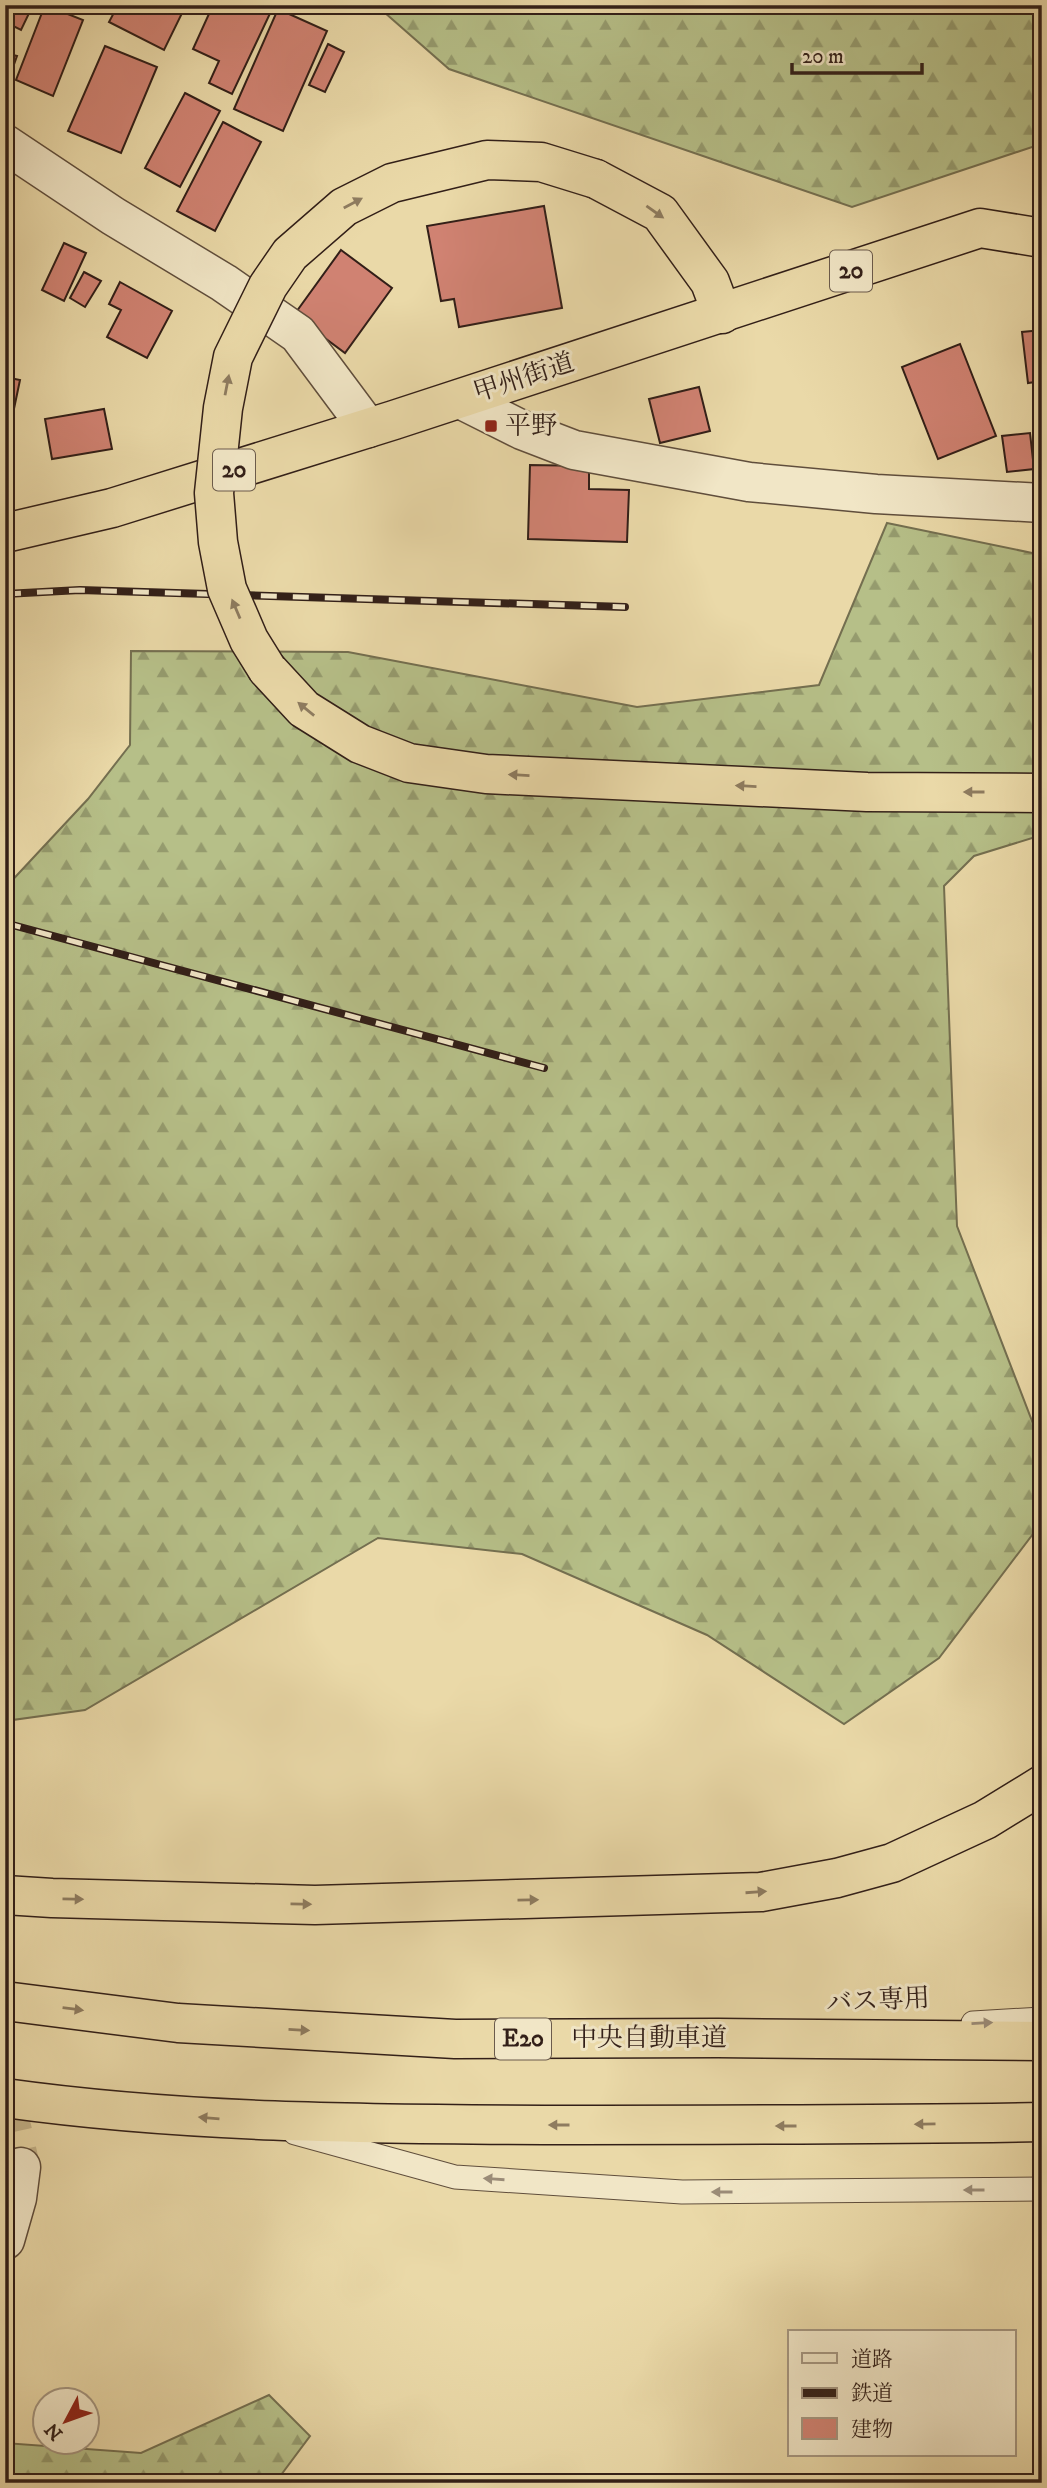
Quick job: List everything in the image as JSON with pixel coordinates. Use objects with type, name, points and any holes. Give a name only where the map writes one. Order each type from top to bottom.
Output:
[{"type":"highway","points":[[723,314],[710,282],[660,213],[596,179],[541,162],[487,160],[392,183],[344,207],[289,254],[268,286],[233,357],[223,408],[214,493],[218,542],[227,589],[249,640],[267,669],[304,709],[360,744],[409,763],[486,774],[527,776],[867,792],[1042,793]]},
{"type":"highway","name":"甲州街道","points":[[5,533],[112,508],[368,428],[980,228],[1042,238]]},
{"type":"highway","points":[[5,1895],[315,1905],[761,1892],[837,1878],[892,1863],[985,1820],[1042,1785]]},
{"type":"highway","name":"中央自動車道","points":[[5,2001],[178,2023],[455,2039],[1042,2041]]},
{"type":"highway","points":[[5,2098],[253,2121],[855,2126],[1042,2122]]},
{"type":"street","points":[[5,144],[113,216],[224,283],[298,334],[368,428]]},
{"type":"street","points":[[460,399],[574,450],[749,482],[876,494],[1042,503]]},
{"type":"street","points":[[5,2241],[17,2198],[21,2167]]},
{"type":"lane","name":"バス専用","points":[[718,2038],[1042,2019]]},
{"type":"lane","points":[[253,2121],[455,2177],[682,2192],[1042,2189]]},
{"type":"green space","points":[[376,5],[1042,5],[1042,147],[1038,145],[852,207],[449,69]]},
{"type":"green space","points":[[887,523],[1042,555],[1042,835],[974,856],[944,886],[957,1226],[1042,1447],[1042,1522],[939,1658],[844,1724],[707,1635],[522,1554],[378,1538],[85,1710],[5,1721],[5,888],[88,799],[130,745],[131,651],[348,652],[637,707],[819,685]]},
{"type":"green space","points":[[269,2395],[310,2436],[275,2483],[5,2483],[5,2443],[32,2445],[32,2456],[102,2456],[102,2450],[141,2453]]},
{"type":"building","points":[[5,5],[33,5],[21,30],[5,22]]},
{"type":"building","points":[[45,5],[83,20],[53,96],[16,80]]},
{"type":"building","points":[[118,5],[186,5],[164,50],[109,22]]},
{"type":"building","points":[[213,5],[274,5],[232,94],[209,83],[219,61],[193,49]]},
{"type":"building","points":[[278,9],[327,31],[283,131],[234,109]]},
{"type":"building","points":[[328,44],[344,52],[325,92],[309,85]]},
{"type":"building","points":[[105,46],[157,67],[121,153],[68,131]]},
{"type":"building","points":[[5,53],[17,56],[5,90]]},
{"type":"building","points":[[185,93],[220,111],[180,187],[145,168]]},
{"type":"building","points":[[223,122],[261,142],[215,231],[177,211]]},
{"type":"building","points":[[544,206],[562,308],[459,327],[454,299],[441,301],[427,226]]},
{"type":"building","points":[[64,243],[86,253],[64,301],[42,290]]},
{"type":"building","points":[[341,250],[392,288],[345,353],[294,315]]},
{"type":"building","points":[[84,272],[101,281],[85,307],[70,298]]},
{"type":"building","points":[[120,282],[172,311],[147,358],[107,337],[121,310],[109,304]]},
{"type":"building","points":[[1042,330],[1042,381],[1028,383],[1022,332]]},
{"type":"building","points":[[960,344],[996,436],[938,459],[902,367]]},
{"type":"building","points":[[5,377],[20,380],[6,447],[5,447]]},
{"type":"building","points":[[699,387],[710,431],[660,443],[649,399]]},
{"type":"building","points":[[104,409],[112,449],[52,459],[45,419]]},
{"type":"building","points":[[1030,433],[1034,469],[1007,472],[1002,436]]},
{"type":"building","points":[[530,465],[589,466],[589,489],[629,490],[627,542],[528,539]]},
{"type":"tunnel","points":[[5,2095],[21,2167]]},
{"type":"railway","points":[[5,594],[80,590],[625,607]]},
{"type":"railway","points":[[5,923],[544,1068]]},
{"type":"place","name":"平野","points":[[491,426]]}]
